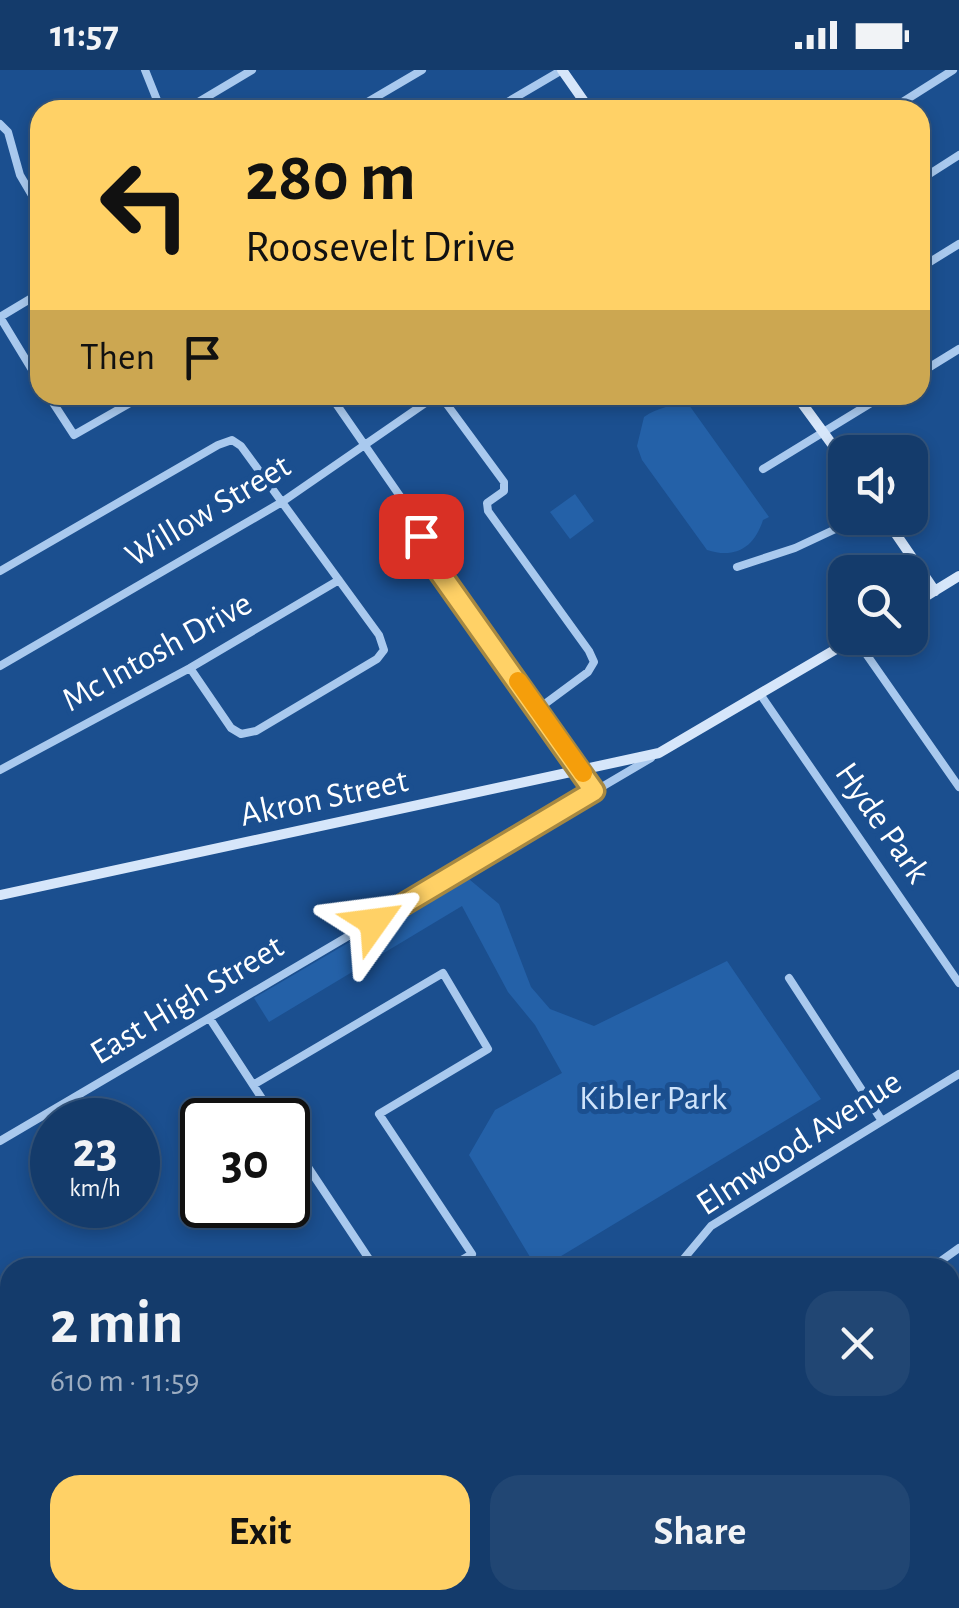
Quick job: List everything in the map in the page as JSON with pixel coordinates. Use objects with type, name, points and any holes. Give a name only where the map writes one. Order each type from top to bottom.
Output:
[{"type":"main road","points":[[562,70],[583,100]]},
{"type":"main road","points":[[803,405],[828,439]]},
{"type":"main road","points":[[898,535],[936,591]]},
{"type":"main road","points":[[928,596],[959,576]]},
{"type":"main road","name":"Akron Street","points":[[0,894],[659,753],[828,654]]},
{"type":"street","points":[[133,70],[144,71],[157,100]]},
{"type":"street","points":[[202,100],[252,70]]},
{"type":"street","points":[[371,100],[422,70]]},
{"type":"street","points":[[511,100],[562,70]]},
{"type":"street","points":[[906,100],[953,70]]},
{"type":"street","points":[[0,124],[8,132],[20,175],[30,187]]},
{"type":"street","points":[[930,174],[959,156]]},
{"type":"street","points":[[930,262],[959,244]]},
{"type":"street","points":[[30,299],[0,317],[30,365]]},
{"type":"street","points":[[930,367],[959,349]]},
{"type":"street","points":[[54,405],[74,435],[126,405]]},
{"type":"street","points":[[337,405],[412,512],[430,559],[594,791]]},
{"type":"street","name":"Willow Street","points":[[0,666],[282,502],[424,405]]},
{"type":"street","points":[[446,405],[504,482],[504,491],[487,502],[488,511],[594,662],[588,672],[538,709]]},
{"type":"street","points":[[763,468],[868,405]]},
{"type":"street","points":[[0,571],[218,444],[232,440],[241,446],[339,580],[379,636],[384,650],[378,659],[256,731],[240,734],[231,728],[190,668]]},
{"type":"street","points":[[737,567],[828,533]]},
{"type":"street","name":"Mc Intosh Drive","points":[[0,770],[190,668],[339,580]]},
{"type":"street","points":[[867,655],[959,787]]},
{"type":"street","name":"Hyde Park","points":[[760,694],[959,984]]},
{"type":"street","name":"East High Street","points":[[0,1140],[659,753]]},
{"type":"street","points":[[253,1085],[443,973],[488,1049],[378,1114],[472,1254],[465,1258]]},
{"type":"street","points":[[789,978],[882,1121]]},
{"type":"street","points":[[210,1019],[262,1098]]},
{"type":"street","name":"Elmwood Avenue","points":[[685,1258],[712,1226],[959,1074]]},
{"type":"street","points":[[310,1170],[368,1258]]},
{"type":"green space","points":[[689,405],[769,517],[742,549],[726,553],[707,550],[642,460],[637,446],[644,417],[654,411]]},
{"type":"green space","points":[[575,494],[594,521],[570,539],[550,512]]},
{"type":"green space","name":"Kibler Park","points":[[464,875],[499,904],[531,987],[550,1009],[594,1026],[727,961],[821,1099],[558,1258],[531,1258],[469,1155],[495,1110],[562,1073],[535,1025],[508,992],[462,906],[269,1022],[254,998]]},
{"type":"slow traffic","points":[[518,681],[583,773]]},
{"type":"route","points":[[374,922],[594,791],[430,559],[421,536]]}]
